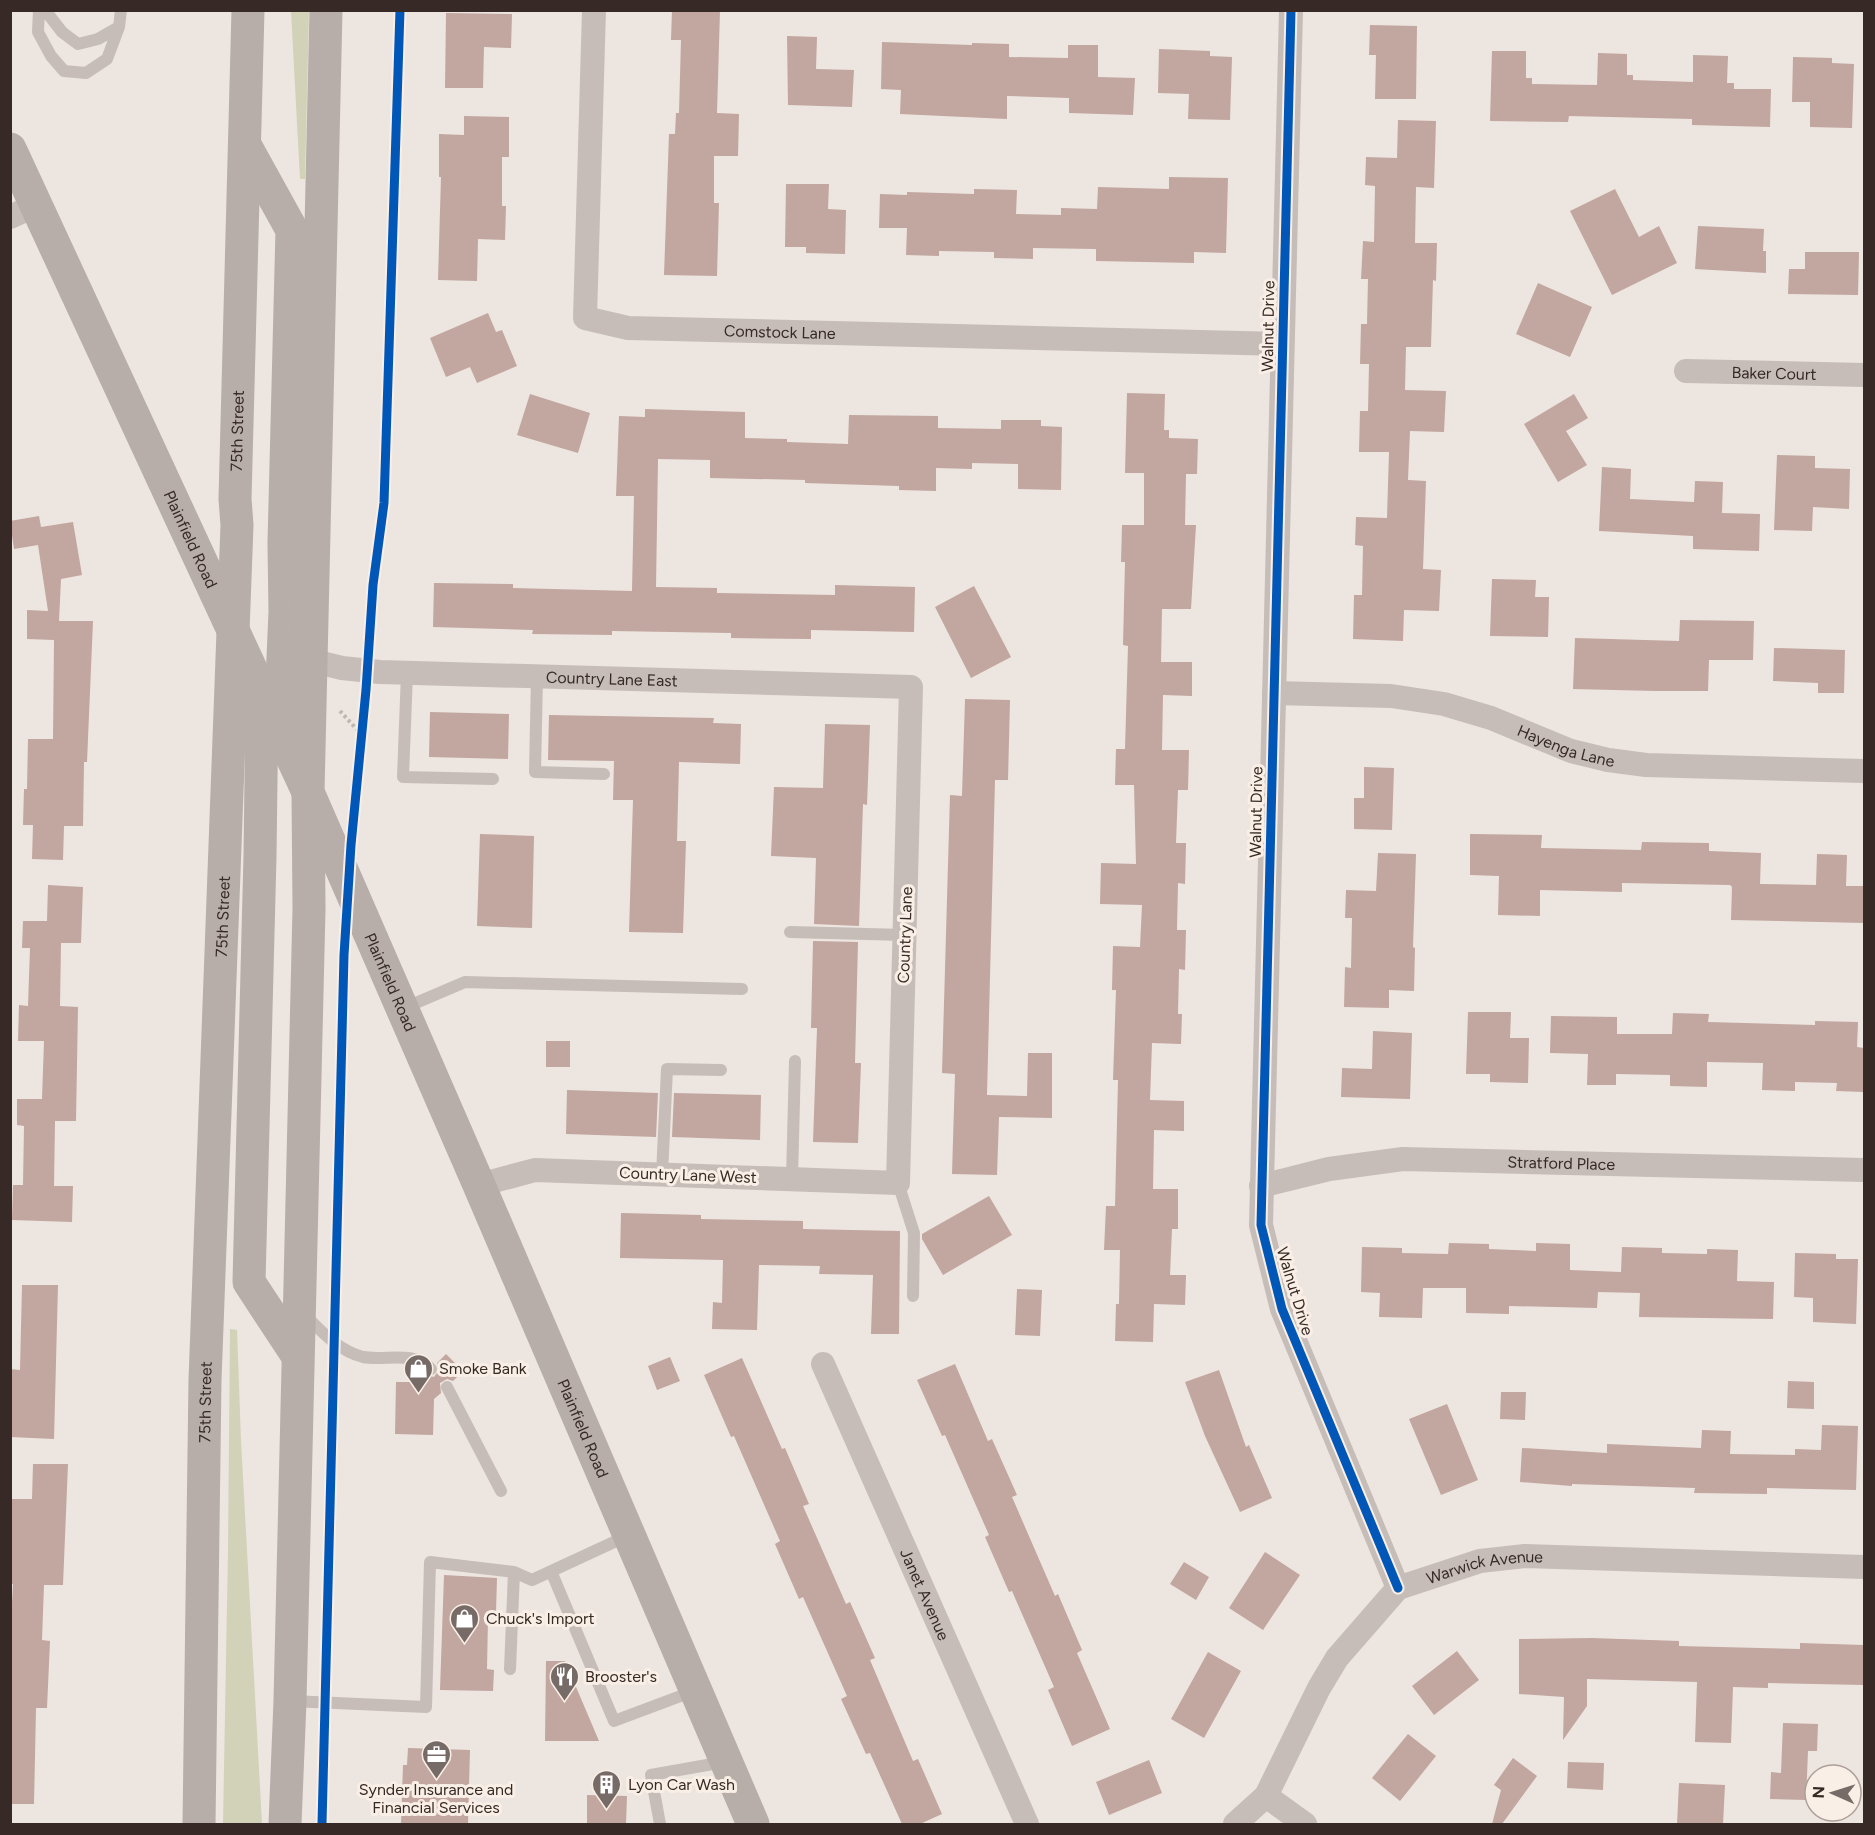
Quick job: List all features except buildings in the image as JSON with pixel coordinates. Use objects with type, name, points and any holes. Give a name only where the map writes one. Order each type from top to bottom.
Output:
[{"type":"main road","name":"75th Street","points":[[199,1824],[205,1380],[237,525],[235,499],[248,10]]},
{"type":"main road","points":[[285,1824],[309,909],[308,792],[326,10]]},
{"type":"main road","points":[[244,145],[292,230],[284,543],[285,612],[279,731]]},
{"type":"main road","name":"Plainfield Road","points":[[10,149],[23,211],[190,539],[308,792],[753,1824]]},
{"type":"main road","points":[[262,694],[249,1282],[297,1355]]},
{"type":"street","name":"Comstock Lane","points":[[594,10],[585,318],[628,328],[1282,344]]},
{"type":"street","name":"Walnut Drive","points":[[1291,10],[1261,1225],[1282,1309],[1398,1588]]},
{"type":"street","name":"Baker Court","points":[[1686,371],[1864,375]]},
{"type":"street","name":"Country Lane East","points":[[312,661],[368,672],[911,687]]},
{"type":"street","name":"Country Lane","points":[[898,1183],[911,687]]},
{"type":"street","name":"Hayenga Lane","points":[[1274,693],[1391,696],[1444,704],[1491,718],[1571,751],[1608,760],[1646,765],[1864,771]]},
{"type":"street","name":"Stratford Place","points":[[1261,1186],[1338,1167],[1413,1159],[1864,1170]]},
{"type":"street","name":"Country Lane West","points":[[479,1185],[535,1170],[898,1183]]},
{"type":"street","name":"Janet Avenue","points":[[823,1364],[1027,1824]]},
{"type":"street","name":"Warwick Avenue","points":[[1398,1588],[1480,1561],[1525,1556],[1864,1567]]},
{"type":"street","points":[[1234,1824],[1266,1796],[1319,1688],[1337,1658],[1398,1588]]},
{"type":"street","points":[[1266,1796],[1305,1824]]},
{"type":"lane","points":[[39,10],[38,32],[51,56],[64,71],[86,74],[107,59],[119,27],[121,10]]},
{"type":"lane","points":[[45,10],[62,32],[78,44],[98,39],[119,27]]},
{"type":"lane","points":[[407,673],[403,777],[493,779]]},
{"type":"lane","points":[[537,677],[535,772],[604,774]]},
{"type":"lane","points":[[790,932],[905,935]]},
{"type":"lane","points":[[403,1008],[465,982],[742,989]]},
{"type":"lane","points":[[792,1179],[795,1060]]},
{"type":"lane","points":[[662,1174],[667,1069],[721,1070]]},
{"type":"lane","points":[[898,1183],[914,1233],[913,1296]]},
{"type":"lane","points":[[298,1309],[334,1344],[351,1352],[363,1357],[415,1358],[431,1369]]},
{"type":"lane","points":[[447,1387],[501,1491]]},
{"type":"lane","points":[[290,1701],[426,1707],[430,1562],[514,1572],[532,1580],[629,1535]]},
{"type":"lane","points":[[551,1571],[614,1721],[696,1690]]},
{"type":"lane","points":[[510,1669],[514,1572]]},
{"type":"lane","points":[[660,1824],[651,1775],[726,1761]]},
{"type":"path","points":[[340,711],[362,739]]},
{"type":"path","points":[[362,739],[363,723]]},
{"type":"green space","points":[[291,11],[309,11],[305,179],[300,179]]},
{"type":"green space","points":[[230,1329],[237,1330],[262,1824],[223,1824]]},
{"type":"cycle path","points":[[322,1824],[344,955],[373,585],[384,503],[400,10]]},
{"type":"cycle path","points":[[1291,10],[1261,1225],[1282,1309],[1398,1588]]},
{"type":"place","name":"Smoke Bank","points":[[418,1394]]},
{"type":"place","name":"Chuck's Import","points":[[465,1644]]},
{"type":"place","name":"Brooster's","points":[[564,1702]]},
{"type":"place","name":"Synder Insurance and Financial Services","points":[[436,1780]]},
{"type":"place","name":"Lyon Car Wash","points":[[607,1810]]}]
